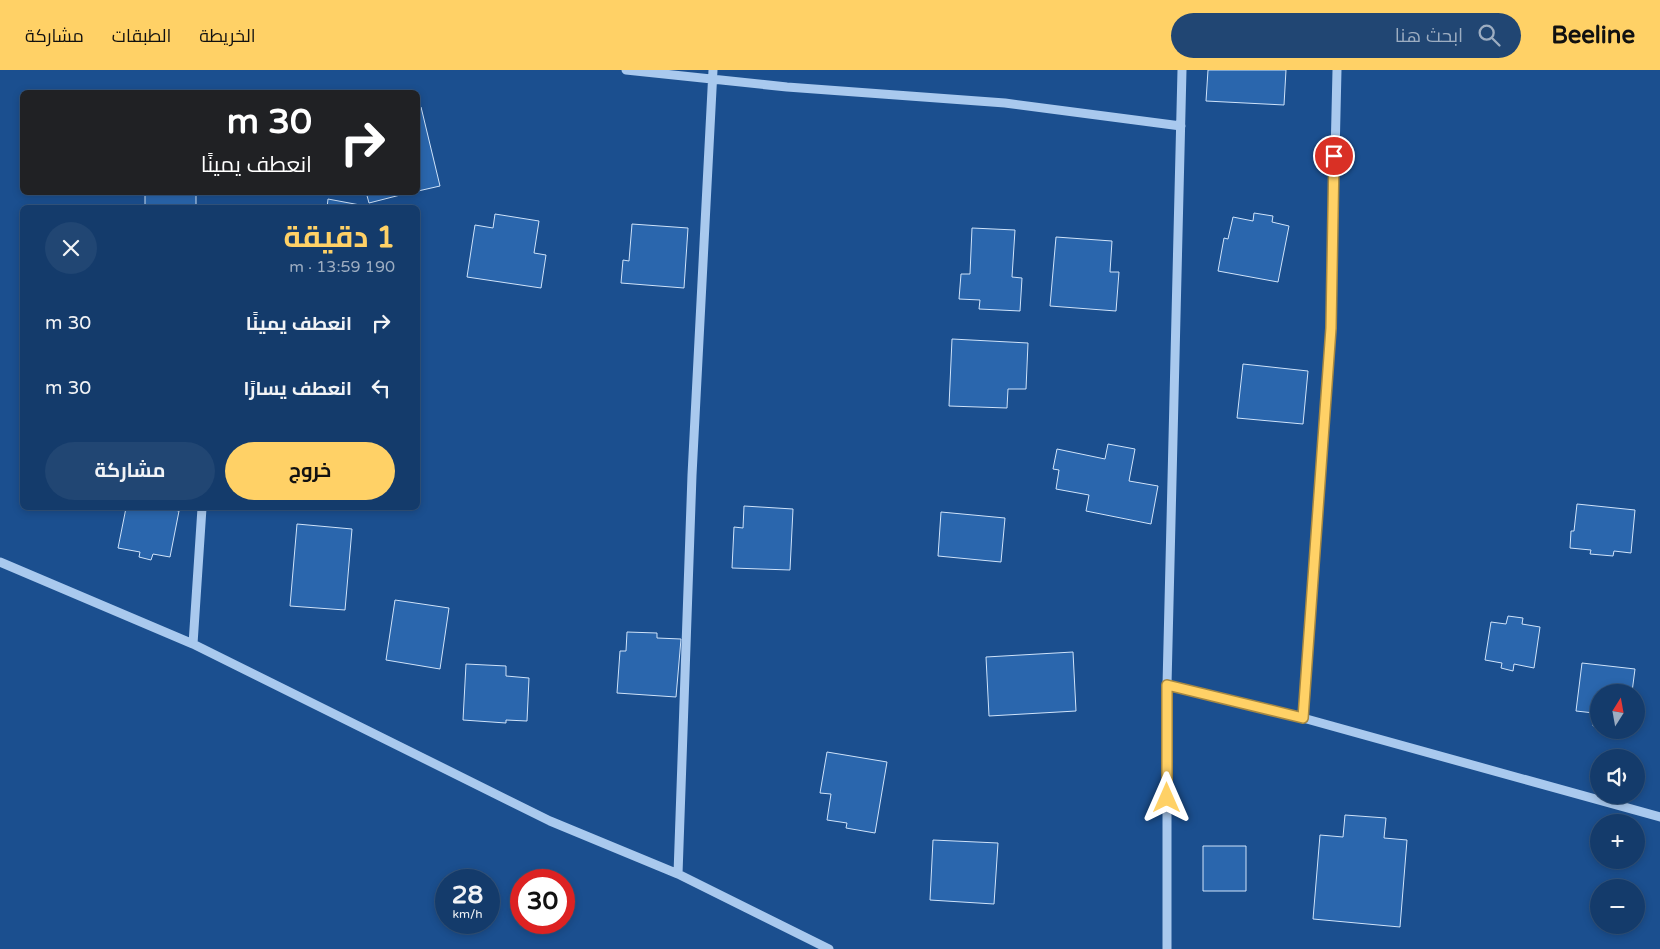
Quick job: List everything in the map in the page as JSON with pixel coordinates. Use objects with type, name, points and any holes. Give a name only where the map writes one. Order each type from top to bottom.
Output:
[{"type":"street","points":[[626,70],[713,75],[1005,102],[1181,126]]},
{"type":"street","points":[[1167,949],[1167,685],[1182,70]]},
{"type":"street","points":[[1303,718],[1331,328],[1337,70]]},
{"type":"street","points":[[678,874],[692,475],[713,75]]},
{"type":"street","points":[[193,644],[202,510]]},
{"type":"street","points":[[0,562],[193,644],[550,820],[678,874],[829,949]]},
{"type":"street","points":[[1167,685],[1303,718],[1660,817]]},
{"type":"building","points":[[1208,70],[1286,70],[1284,105],[1206,101]]},
{"type":"building","points":[[420,107],[440,186],[420,191]]},
{"type":"building","points":[[145,195],[196,195],[196,205],[145,205]]},
{"type":"building","points":[[367,195],[400,195],[369,203]]},
{"type":"building","points":[[328,199],[360,205],[327,205]]},
{"type":"building","points":[[1254,213],[1273,216],[1272,222],[1289,226],[1278,282],[1218,271],[1224,238],[1228,239],[1233,217],[1253,221]]},
{"type":"building","points":[[495,214],[539,221],[534,253],[546,255],[541,288],[467,277],[475,225],[493,228]]},
{"type":"building","points":[[632,224],[688,228],[684,288],[621,283],[623,260],[629,261]]},
{"type":"building","points":[[972,228],[1015,230],[1012,277],[1022,278],[1020,311],[979,309],[980,300],[959,299],[961,274],[970,274]]},
{"type":"building","points":[[1056,237],[1112,241],[1110,272],[1119,272],[1116,311],[1050,306]]},
{"type":"building","points":[[952,339],[1028,343],[1026,389],[1008,389],[1007,408],[949,406]]},
{"type":"building","points":[[1243,364],[1308,371],[1303,424],[1237,418]]},
{"type":"building","points":[[1108,444],[1135,449],[1129,481],[1158,486],[1151,524],[1086,511],[1089,495],[1056,489],[1059,470],[1053,469],[1057,449],[1105,459]]},
{"type":"building","points":[[1577,504],[1635,510],[1631,553],[1614,551],[1613,556],[1590,554],[1591,550],[1570,548],[1571,531],[1574,531]]},
{"type":"building","points":[[744,506],[793,509],[790,570],[732,568],[734,527],[743,528]]},
{"type":"building","points":[[126,510],[179,511],[170,557],[153,554],[151,560],[139,557],[140,552],[118,548]]},
{"type":"building","points":[[941,512],[1005,518],[1001,562],[938,556]]},
{"type":"building","points":[[297,524],[352,529],[345,610],[290,606]]},
{"type":"building","points":[[395,600],[449,608],[440,669],[386,660]]},
{"type":"building","points":[[1508,616],[1523,618],[1522,624],[1540,627],[1534,668],[1514,664],[1513,671],[1501,668],[1502,663],[1485,660],[1491,622],[1506,624]]},
{"type":"building","points":[[627,632],[657,633],[657,638],[681,639],[676,697],[617,693],[620,651],[626,651]]},
{"type":"building","points":[[1073,652],[1076,711],[989,716],[986,657]]},
{"type":"building","points":[[1582,663],[1635,669],[1633,684],[1590,684],[1590,713],[1576,711]]},
{"type":"building","points":[[466,664],[506,666],[506,676],[529,678],[527,721],[506,720],[506,723],[463,720]]},
{"type":"building","points":[[827,752],[887,762],[875,833],[846,828],[847,823],[827,820],[831,794],[820,793]]},
{"type":"building","points":[[1345,815],[1386,818],[1384,838],[1407,840],[1400,927],[1313,919],[1320,835],[1343,837]]},
{"type":"building","points":[[933,840],[998,843],[994,904],[930,900]]},
{"type":"building","points":[[1203,846],[1246,846],[1246,891],[1203,891]]},
{"type":"route","points":[[1167,798],[1167,685],[1303,718],[1331,328],[1334,156]]}]
